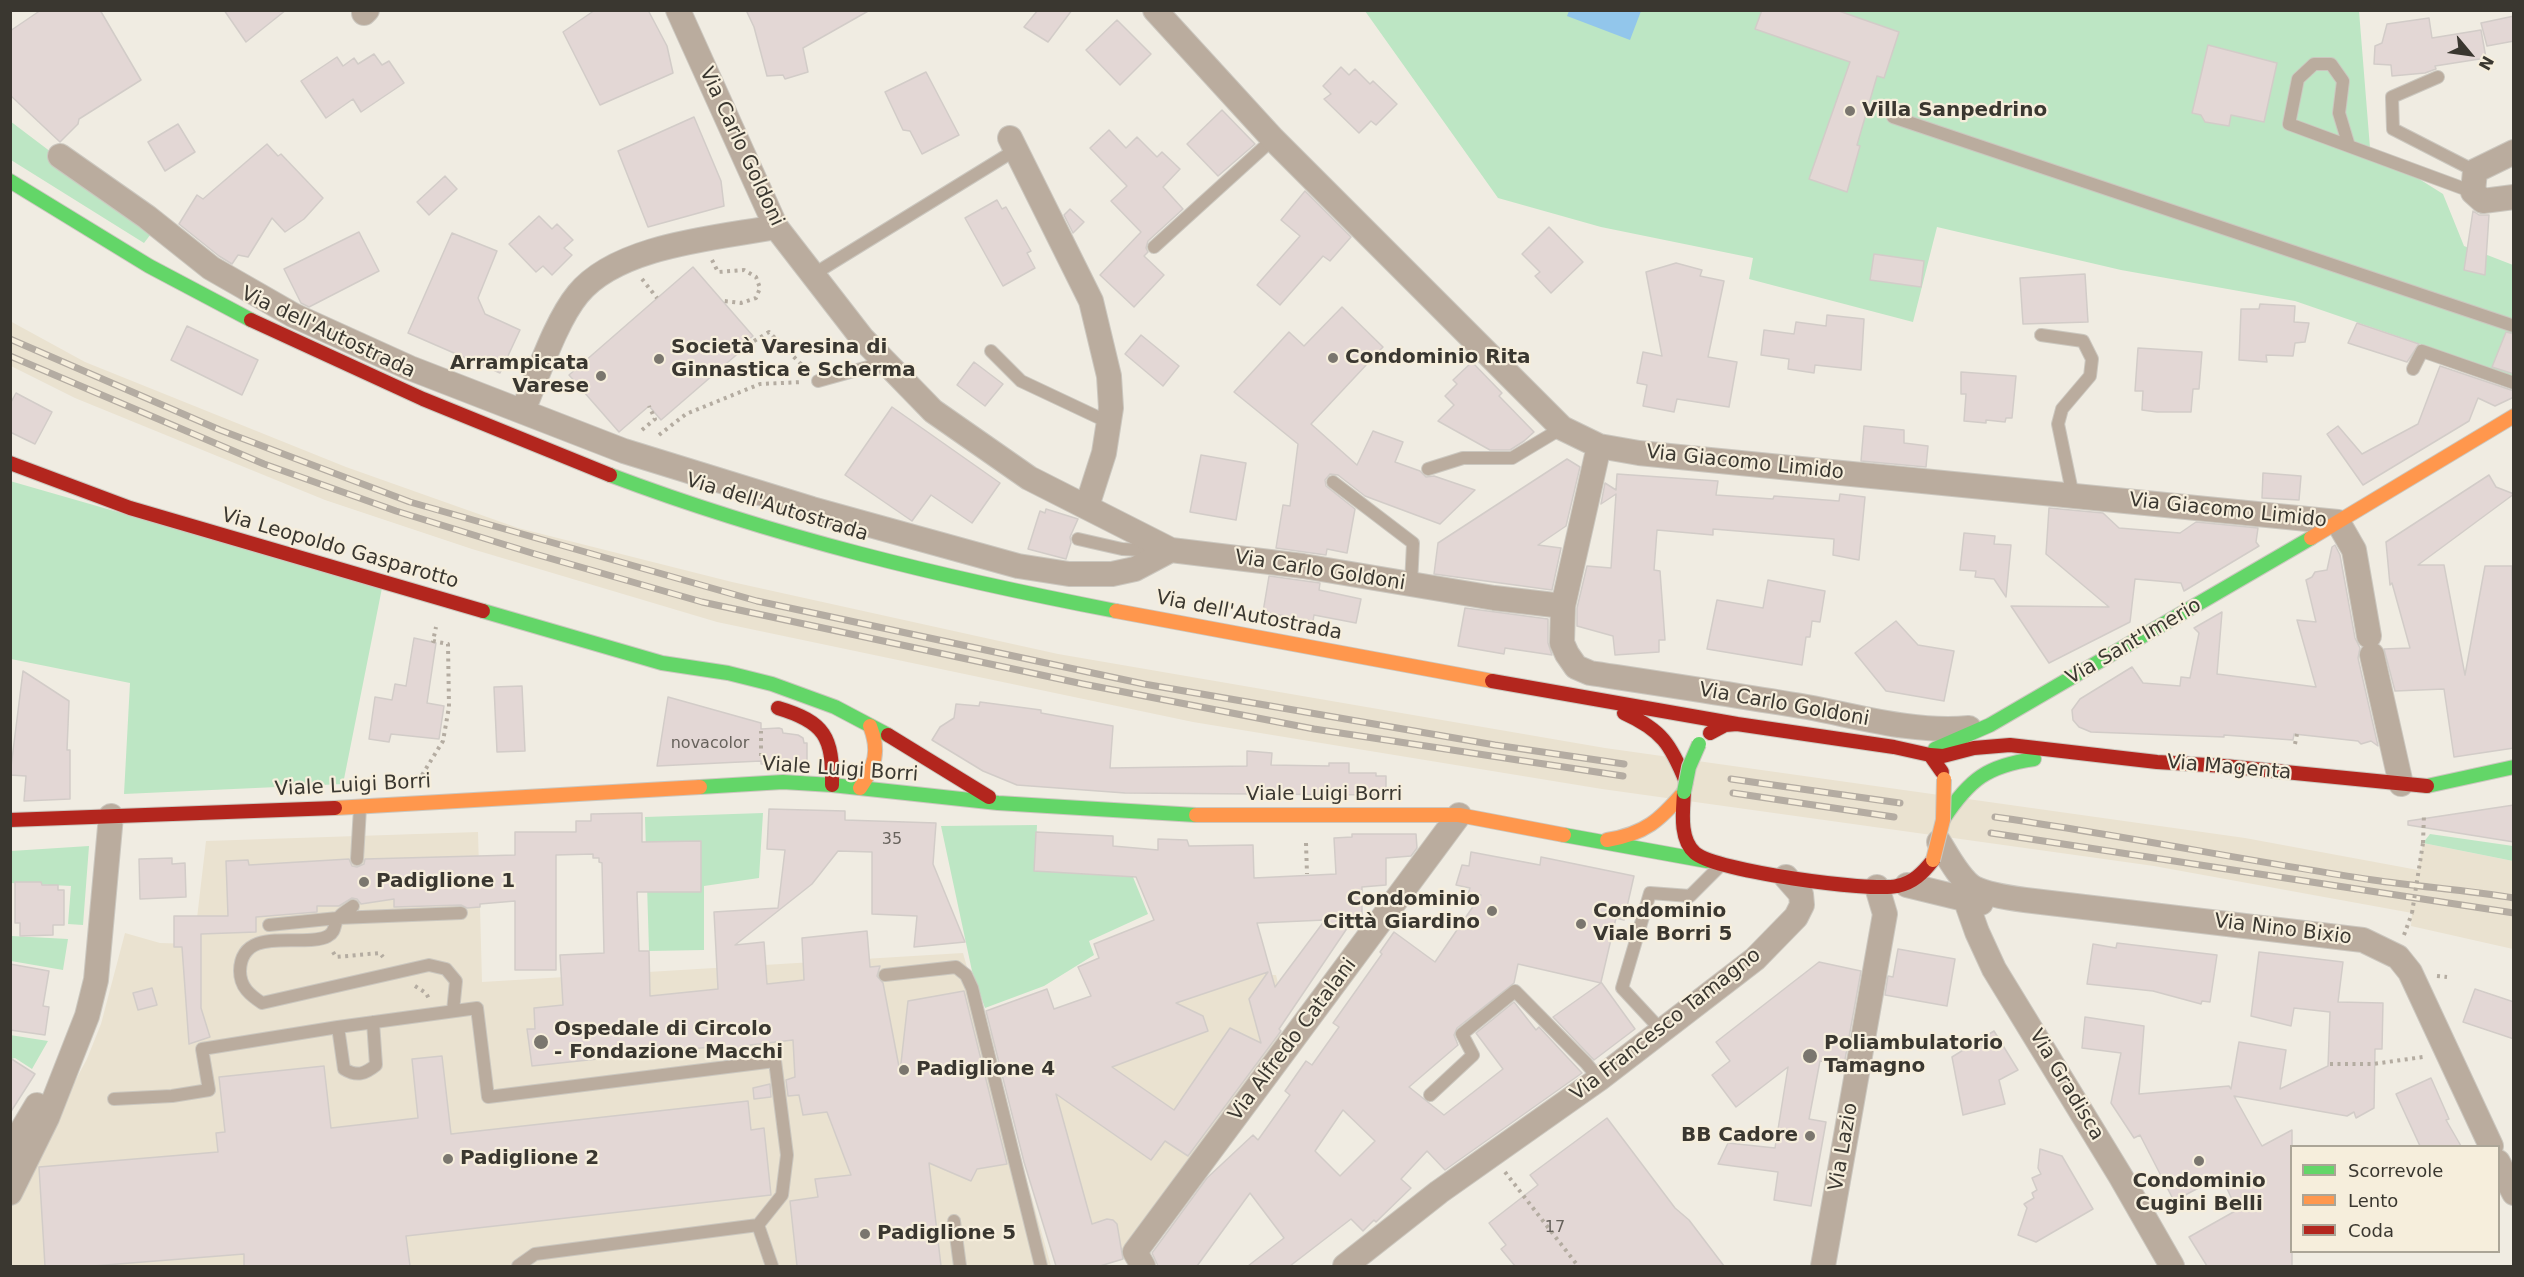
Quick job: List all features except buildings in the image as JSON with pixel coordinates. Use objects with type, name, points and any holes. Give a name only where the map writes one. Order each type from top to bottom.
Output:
[{"type":"main road","name":"Via dell'Autostrada","points":[[10,181],[166,275],[338,362],[507,436],[664,495],[834,548],[969,580],[1099,608],[1592,700]]},
{"type":"main road","name":"Via Sant'Imerio","points":[[1927,754],[1986,727],[2338,522],[2514,416]]},
{"type":"main road","name":"Via Leopoldo Gasparotto","points":[[10,463],[130,508],[662,663],[704,684]]},
{"type":"main road","name":"Via Leopoldo Gasparotto","points":[[662,663],[694,666],[781,687],[836,707],[998,803]]},
{"type":"main road","name":"Via Magenta","points":[[1592,700],[1943,756],[1996,745],[2426,786],[2514,767]]},
{"type":"main road","points":[[1592,700],[1648,723],[1658,730],[1673,750],[1685,787]]},
{"type":"main road","points":[[766,704],[799,713],[822,728],[829,738],[832,750],[832,785]]},
{"type":"main road","points":[[1714,863],[1695,853],[1687,842],[1683,815],[1685,787],[1699,744],[1714,730],[1725,725],[1737,724]]},
{"type":"main road","points":[[861,788],[873,770],[878,756],[878,743],[870,726]]},
{"type":"main road","name":"Via Magenta","points":[[1944,818],[1962,789],[1985,771],[2004,763],[2035,759],[2058,750]]},
{"type":"main road","points":[[1907,885],[1920,878],[1936,851],[1944,818],[1946,801],[1944,779],[1941,769],[1927,754]]},
{"type":"main road","name":"Viale Luigi Borri","points":[[10,820],[361,807],[777,782],[832,785],[998,803],[1176,815],[1459,815],[1786,877],[1876,886],[1907,885]]},
{"type":"main road","name":"Viale Luigi Borri","points":[[1593,842],[1623,838],[1652,826],[1685,787]]},
{"type":"street","name":"Via Carlo Goldoni","points":[[678,10],[776,227],[862,338],[886,363],[943,417],[1029,478],[1087,506],[1169,551],[1303,566],[1411,585],[1563,606]]},
{"type":"street","name":"Via Giacomo Limido","points":[[1155,10],[1273,139],[1562,428],[1599,446],[1639,453],[2338,522]]},
{"type":"street","points":[[1013,143],[1091,301],[1109,376],[1111,408],[1104,453],[1087,506]]},
{"type":"street","points":[[2514,152],[2474,182],[2483,201],[2514,197]]},
{"type":"street","points":[[60,156],[147,217],[211,268],[293,315],[410,368],[624,451],[812,509],[1018,566],[1069,574],[1112,574],[1135,569],[1169,551]]},
{"type":"street","points":[[523,410],[557,330],[578,294],[605,270],[655,250],[776,227]]},
{"type":"street","name":"Via Carlo Goldoni","points":[[1599,446],[1563,606],[1562,643],[1571,663],[1583,671],[1808,707],[1910,728],[1943,731],[1986,727]]},
{"type":"street","points":[[2338,522],[2354,550],[2370,645],[2400,784]]},
{"type":"street","name":"Via Alfredo Catalani","points":[[1143,1266],[1135,1252],[1459,815]]},
{"type":"street","points":[[10,1193],[47,1118],[87,1016],[96,980],[111,816]]},
{"type":"street","name":"Via Nino Bixio","points":[[1936,851],[1954,866],[1973,888],[2025,900],[2363,940],[2398,957],[2410,972],[2491,1145]]},
{"type":"street","name":"Via Francesco Tamagno","points":[[1345,1266],[1439,1192],[1599,1079],[1755,959],[1796,917],[1802,905],[1801,894],[1786,877]]},
{"type":"street","name":"Via Nino Bixio","points":[[1907,885],[1966,901],[1988,903],[2025,900]]},
{"type":"street","name":"Via Lazio","points":[[1823,1266],[1885,914],[1876,886]]},
{"type":"street","name":"Via Gradisca","points":[[1966,901],[1994,969],[2115,1167],[2172,1266]]},
{"type":"street","points":[[10,1150],[35,1108],[70,1060]]},
{"type":"street","points":[[2500,1164],[2514,1193]]},
{"type":"lane","points":[[2349,146],[2339,113],[2343,81],[2331,64],[2314,64],[2298,79],[2289,124],[2349,146],[2474,182]]},
{"type":"lane","points":[[2438,77],[2392,97],[2393,129],[2474,182]]},
{"type":"lane","points":[[1893,117],[2514,326]]},
{"type":"lane","points":[[1154,248],[1273,139]]},
{"type":"lane","points":[[813,274],[1013,143]]},
{"type":"lane","points":[[2041,335],[2083,340],[2092,359],[2090,376],[2062,409],[2058,424],[2073,496]]},
{"type":"lane","points":[[991,351],[1021,381],[1108,422]]},
{"type":"lane","points":[[2413,369],[2422,351],[2514,383]]},
{"type":"lane","points":[[818,381],[886,363]]},
{"type":"lane","points":[[1428,469],[1463,458],[1512,458],[1562,428]]},
{"type":"lane","points":[[1333,482],[1413,543],[1411,585]]},
{"type":"lane","points":[[1078,539],[1122,549],[1169,551]]},
{"type":"lane","points":[[357,859],[361,807]]},
{"type":"lane","points":[[1662,1031],[1622,988],[1650,893],[1690,896],[1714,863]]},
{"type":"lane","points":[[353,906],[338,918],[334,931],[326,938],[266,941],[249,949],[240,963],[240,980],[249,995],[262,1003],[429,965],[446,969],[456,981],[453,1011]]},
{"type":"lane","points":[[269,925],[338,918],[461,913]]},
{"type":"lane","points":[[885,975],[956,967],[966,975],[972,988],[1041,1266]]},
{"type":"lane","points":[[1430,1095],[1473,1055],[1462,1034],[1515,991],[1599,1079]]},
{"type":"lane","points":[[114,1099],[209,1090],[202,1049],[477,1008],[488,1097],[776,1061],[788,1155],[782,1195],[758,1225],[536,1254],[518,1266]]},
{"type":"lane","points":[[338,1027],[344,1069],[353,1074],[367,1073],[376,1065],[373,1022]]},
{"type":"lane","points":[[954,1221],[960,1266]]},
{"type":"lane","points":[[758,1225],[772,1266]]},
{"type":"path","points":[[703,240],[718,272],[744,270],[756,277],[760,288],[756,298],[741,303],[724,301]]},
{"type":"path","points":[[754,341],[769,332],[818,381]]},
{"type":"path","points":[[649,406],[655,419],[642,430],[661,435],[686,414],[760,384],[818,381]]},
{"type":"path","points":[[417,783],[443,741],[449,707],[448,644],[433,641],[436,627],[444,628]]},
{"type":"path","points":[[2295,748],[2297,734]]},
{"type":"path","points":[[2402,941],[2412,913],[2423,843],[2424,815]]},
{"type":"path","points":[[1306,834],[1307,874]]},
{"type":"path","points":[[2330,1065],[2373,1064],[2447,1053]]},
{"type":"path","points":[[1492,1155],[1578,1266]]},
{"type":"shaded area","points":[[10,321],[85,362],[346,467],[518,528],[732,582],[1058,654],[1605,748],[2245,838],[2418,870],[2423,843],[2513,861],[2513,949],[2411,926],[2412,913],[2154,866],[1602,789],[1193,722],[717,622],[472,549],[325,500],[75,398],[11,366]]},
{"type":"shaded area","name":"Ospedale di Circolo - Fondazione Macchi","points":[[478,832],[482,982],[963,953],[1051,1266],[11,1266],[11,1199],[87,1059],[101,1024],[125,933],[160,943],[194,944],[206,841]]},
{"type":"shaded area","points":[[1127,847],[1150,849],[1163,883],[1255,919],[1272,975],[1276,975],[1278,983],[1263,1009],[1282,1033],[1200,1150],[1197,1149],[1125,1259],[1100,1266],[1056,1266],[990,1032],[1020,1025],[1019,1019],[1071,1004],[1073,1011],[1169,965],[1167,947]]},
{"type":"green space","points":[[1365,11],[2359,11],[2370,148],[2443,194],[2464,246],[2513,265],[2513,376],[2295,301],[2121,270],[1937,227],[1913,322],[1749,279],[1753,258],[1601,227],[1498,198]]},
{"type":"green space","points":[[10,121],[154,230],[144,243],[11,160]]},
{"type":"green space","points":[[10,481],[382,588],[343,784],[124,794],[130,683],[11,659]]},
{"type":"green space","points":[[763,813],[759,878],[704,886],[704,950],[649,951],[645,817]]},
{"type":"green space","points":[[1037,825],[1035,871],[1111,875],[1131,872],[1148,914],[1089,941],[1094,955],[1044,986],[985,1008],[972,971],[941,826]]},
{"type":"green space","points":[[2430,834],[2513,846],[2513,861],[2423,843]]},
{"type":"green space","points":[[89,846],[83,925],[68,924],[71,886],[11,883],[11,851]]},
{"type":"green space","points":[[11,894],[12,936],[68,939],[63,970],[11,961]]},
{"type":"green space","points":[[10,1035],[48,1041],[32,1069],[15,1058],[11,1059]]},
{"type":"water","points":[[1569,10],[1641,11],[1630,40],[1567,16]]},
{"type":"railway","points":[[10,339],[220,430],[410,502],[757,601],[1144,684],[1495,745],[1624,764]]},
{"type":"railway","points":[[10,356],[264,464],[396,511],[702,602],[1083,684],[1314,729],[1623,776]]},
{"type":"railway","points":[[1731,779],[1900,803]]},
{"type":"railway","points":[[1733,793],[1894,817]]},
{"type":"railway","points":[[1995,817],[2373,880],[2514,898]]},
{"type":"railway","points":[[1991,833],[2514,913]]},
{"type":"traffic: fast","points":[[10,181],[149,266],[251,320]]},
{"type":"traffic: fast","points":[[610,475],[734,518],[860,554],[988,585],[1116,611]]},
{"type":"traffic: fast","points":[[1935,749],[1990,725],[2311,538]]},
{"type":"traffic: fast","points":[[483,611],[662,663],[728,673],[772,684],[835,707],[888,735]]},
{"type":"traffic: fast","points":[[1684,792],[1689,767],[1699,744]]},
{"type":"traffic: fast","points":[[1944,818],[1962,793],[1981,777],[1992,770],[2034,759]]},
{"type":"traffic: fast","points":[[2427,786],[2514,767]]},
{"type":"traffic: fast","points":[[700,787],[783,782],[998,803],[1196,815]]},
{"type":"traffic: fast","points":[[1564,835],[1707,861]]},
{"type":"traffic: slow","points":[[2311,538],[2514,416]]},
{"type":"traffic: slow","points":[[1116,611],[1492,681]]},
{"type":"traffic: slow","points":[[860,788],[869,773],[874,758],[875,743],[870,726]]},
{"type":"traffic: slow","points":[[1933,860],[1943,820],[1944,779]]},
{"type":"traffic: slow","points":[[335,808],[700,787]]},
{"type":"traffic: slow","points":[[1607,840],[1642,830],[1659,818],[1684,792]]},
{"type":"traffic: slow","points":[[1196,815],[1459,815],[1564,835]]},
{"type":"traffic: jam","points":[[251,320],[423,399],[610,475]]},
{"type":"traffic: jam","points":[[10,463],[130,508],[483,611]]},
{"type":"traffic: jam","points":[[1492,681],[1737,724]]},
{"type":"traffic: jam","points":[[778,708],[806,719],[823,734],[831,755],[832,785]]},
{"type":"traffic: jam","points":[[1624,713],[1648,726],[1664,740],[1686,782]]},
{"type":"traffic: jam","points":[[1710,733],[1725,725],[1737,724],[1894,747],[1930,755],[1942,772]]},
{"type":"traffic: jam","points":[[888,735],[989,797]]},
{"type":"traffic: jam","points":[[1930,755],[1943,756],[1974,748],[2010,745],[2157,762],[2224,766],[2427,786]]},
{"type":"traffic: jam","points":[[1684,792],[1683,824],[1690,847],[1695,853],[1709,860],[1731,867],[1826,883],[1881,887],[1897,886],[1913,880],[1933,860]]},
{"type":"traffic: jam","points":[[10,820],[335,808]]},
{"type":"place","name":"Villa Sanpedrino","points":[[1850,111]]},
{"type":"place","name":"Condominio Rita","points":[[1333,358]]},
{"type":"place","name":"Società Varesina di Ginnastica e Scherma","points":[[659,359]]},
{"type":"place","name":"Arrampicata Varese","points":[[601,376]]},
{"type":"place","name":"Padiglione 1","points":[[364,882]]},
{"type":"place","name":"Condominio Città Giardino","points":[[1492,911]]},
{"type":"place","name":"Condominio Viale Borri 5","points":[[1581,924]]},
{"type":"place","name":"Ospedale di Circolo - Fondazione Macchi","points":[[541,1042]]},
{"type":"place","name":"Poliambulatorio Tamagno","points":[[1810,1056]]},
{"type":"place","name":"Padiglione 4","points":[[904,1070]]},
{"type":"place","name":"BB Cadore","points":[[1810,1136]]},
{"type":"place","name":"Padiglione 2","points":[[448,1159]]},
{"type":"place","name":"Condominio Cugini Belli","points":[[2199,1161]]},
{"type":"place","name":"Padiglione 5","points":[[865,1234]]}]
